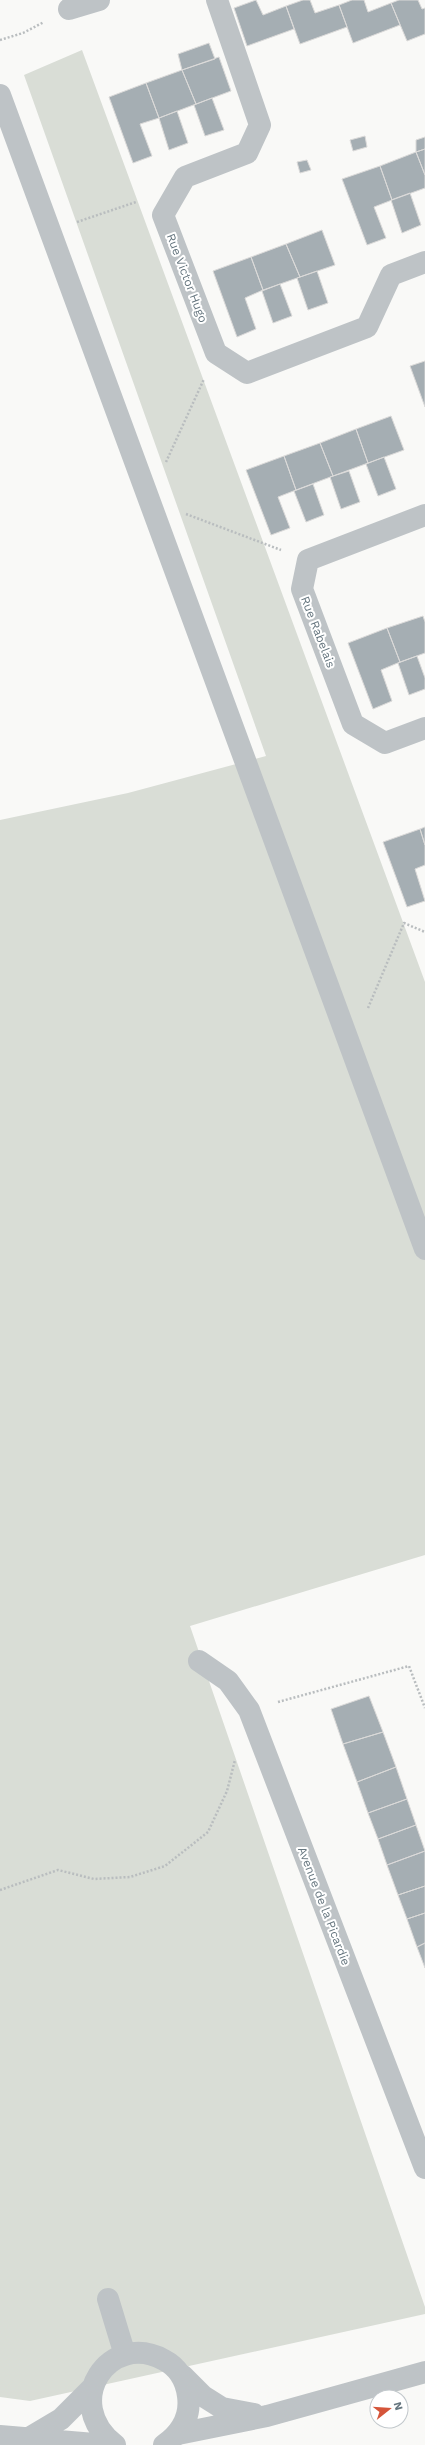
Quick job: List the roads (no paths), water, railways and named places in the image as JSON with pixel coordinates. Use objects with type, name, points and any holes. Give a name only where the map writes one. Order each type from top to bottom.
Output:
[{"type":"street","points":[[70,9],[99,0]]},
{"type":"street","name":"Rue Victor Hugo","points":[[217,0],[260,125],[247,153],[186,177],[163,215],[216,353],[247,373],[368,327],[391,275],[425,262]]},
{"type":"street","points":[[0,95],[425,1249]]},
{"type":"street","name":"Rue Rabelais","points":[[425,515],[308,560],[302,589],[353,724],[385,743],[425,728]]},
{"type":"street","name":"Avenue de la Picardie","points":[[199,1661],[228,1681],[249,1710],[425,2168]]},
{"type":"street","points":[[108,2299],[126,2355]]},
{"type":"street","points":[[115,2445],[97,2427],[92,2414],[90,2400],[93,2387],[100,2373],[112,2361],[126,2355],[141,2353],[157,2356],[170,2363],[203,2396],[222,2408],[267,2416]]},
{"type":"street","points":[[171,2440],[267,2416],[425,2372]]},
{"type":"street","points":[[171,2440],[186,2420],[189,2404],[187,2388],[180,2374]]},
{"type":"street","points":[[29,2438],[61,2419],[93,2387]]},
{"type":"street","points":[[0,2436],[106,2445]]}]
